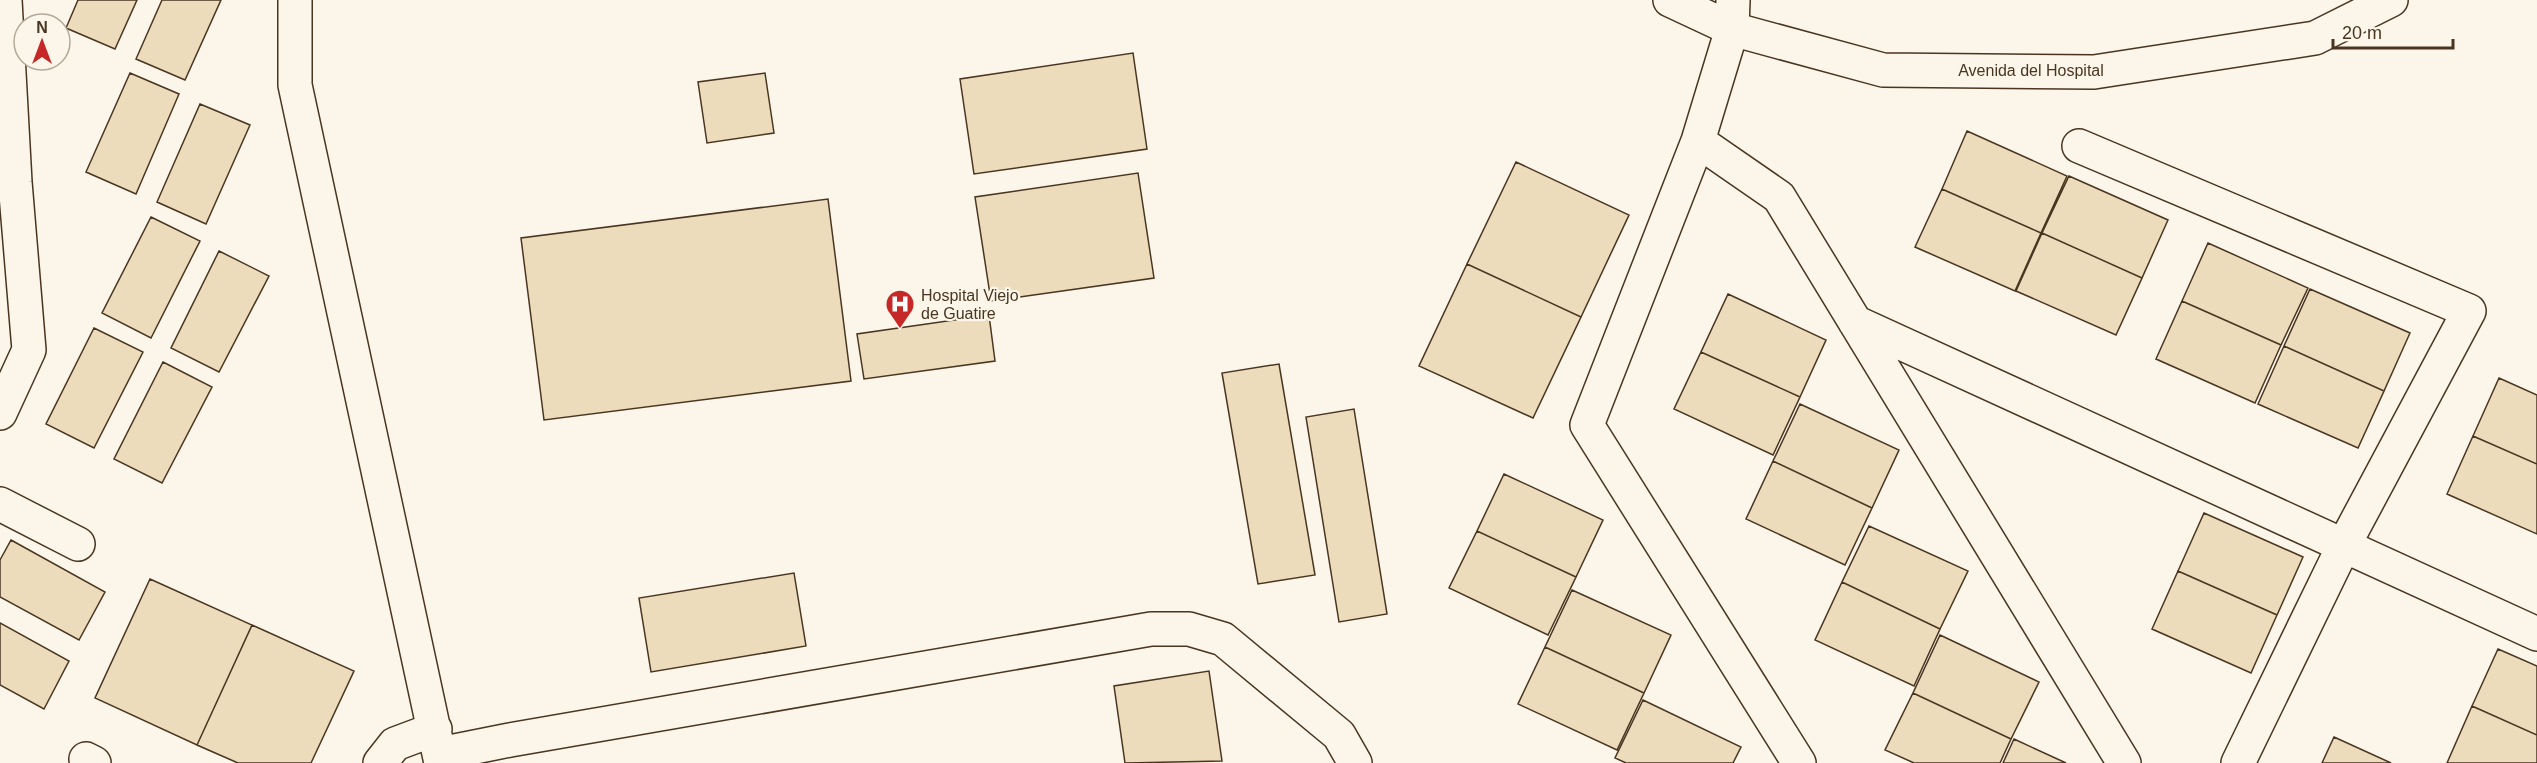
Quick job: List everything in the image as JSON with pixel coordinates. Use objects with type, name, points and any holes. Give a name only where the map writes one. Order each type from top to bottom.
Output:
[{"type":"street","points":[[0,413],[29,350],[15,182],[5,0]]},
{"type":"street","points":[[295,0],[295,85],[439,749]]},
{"type":"street","name":"Avenida del Hospital","points":[[1670,0],[1733,14],[1883,70],[2094,72],[2315,38],[2391,0]]},
{"type":"street","points":[[1733,14],[1698,141],[1587,425],[1799,763]]},
{"type":"street","points":[[1698,141],[1779,197],[2124,763]]},
{"type":"street","points":[[2079,146],[2469,311],[2344,545],[2238,763]]},
{"type":"street","points":[[1855,322],[2537,634]]},
{"type":"street","points":[[0,504],[78,544]]},
{"type":"street","points":[[380,763],[395,744],[439,749],[522,738],[1139,631],[1189,629],[1223,639],[1339,735],[1355,763]]},
{"type":"building","points":[[78,0],[137,0],[115,49],[72,31],[72,14]]},
{"type":"building","points":[[162,0],[221,0],[185,80],[136,59]]},
{"type":"building","points":[[1133,53],[1147,149],[974,174],[960,79]]},
{"type":"building","points":[[130,73],[179,94],[136,194],[86,172]]},
{"type":"building","points":[[765,73],[774,133],[707,143],[698,82]]},
{"type":"building","points":[[200,104],[250,125],[206,224],[157,202]]},
{"type":"building","points":[[1967,131],[2067,176],[2041,233],[1942,189]]},
{"type":"building","points":[[1516,162],[1629,215],[1581,317],[1467,264]]},
{"type":"building","points":[[1138,173],[1154,278],[991,301],[975,197]]},
{"type":"building","points":[[2069,176],[2168,220],[2142,278],[2042,233]]},
{"type":"building","points":[[1942,189],[2041,233],[2015,291],[1915,247]]},
{"type":"building","points":[[828,199],[851,381],[544,420],[521,238]]},
{"type":"building","points":[[151,217],[200,241],[151,338],[102,313]]},
{"type":"building","points":[[2042,233],[2142,278],[2116,335],[2016,291]]},
{"type":"building","points":[[2208,243],[2308,288],[2281,345],[2182,301]]},
{"type":"building","points":[[219,251],[269,276],[219,372],[171,348]]},
{"type":"building","points":[[1467,264],[1581,317],[1533,418],[1419,366]]},
{"type":"building","points":[[2310,289],[2410,333],[2384,391],[2284,346]]},
{"type":"building","points":[[1728,294],[1826,340],[1800,397],[1701,352]]},
{"type":"building","points":[[2182,301],[2281,345],[2255,403],[2156,359]]},
{"type":"building","points":[[989,315],[995,361],[864,379],[857,334]]},
{"type":"building","points":[[94,328],[143,352],[94,448],[46,424]]},
{"type":"building","points":[[2284,346],[2384,391],[2358,448],[2258,404]]},
{"type":"building","points":[[1701,352],[1800,397],[1773,455],[1674,409]]},
{"type":"building","points":[[163,362],[212,387],[162,483],[114,459]]},
{"type":"building","points":[[1279,364],[1315,575],[1258,584],[1222,373]]},
{"type":"building","points":[[2499,378],[2537,395],[2537,464],[2473,436]]},
{"type":"building","points":[[1800,404],[1899,450],[1872,508],[1773,461]]},
{"type":"building","points":[[1354,409],[1387,614],[1339,622],[1306,417]]},
{"type":"building","points":[[2473,436],[2537,464],[2537,534],[2447,494]]},
{"type":"building","points":[[1773,461],[1872,508],[1845,565],[1746,519]]},
{"type":"building","points":[[1504,474],[1603,520],[1576,577],[1477,531]]},
{"type":"building","points":[[2204,513],[2303,557],[2277,615],[2178,571]]},
{"type":"building","points":[[1869,526],[1968,571],[1940,629],[1842,582]]},
{"type":"building","points":[[1477,531],[1576,577],[1548,635],[1449,588]]},
{"type":"building","points":[[11,540],[105,592],[79,640],[0,597],[0,560]]},
{"type":"building","points":[[2178,571],[2277,615],[2251,673],[2152,629]]},
{"type":"building","points":[[794,573],[806,646],[651,672],[639,598]]},
{"type":"building","points":[[150,579],[252,625],[197,745],[95,698]]},
{"type":"building","points":[[1842,582],[1940,629],[1914,686],[1815,640]]},
{"type":"building","points":[[1572,590],[1671,635],[1644,693],[1545,647]]},
{"type":"building","points":[[0,623],[69,661],[44,709],[0,685]]},
{"type":"building","points":[[252,625],[354,671],[311,763],[238,763],[197,745]]},
{"type":"building","points":[[1940,635],[2039,682],[2011,739],[1913,693]]},
{"type":"building","points":[[1545,647],[1644,693],[1617,750],[1518,704]]},
{"type":"building","points":[[2498,649],[2537,666],[2537,735],[2472,706]]},
{"type":"building","points":[[1209,671],[1222,761],[1125,763],[1114,686]]},
{"type":"building","points":[[1913,693],[2011,739],[2000,763],[1914,763],[1885,750]]},
{"type":"building","points":[[1643,700],[1741,747],[1733,763],[1626,763],[1615,758]]},
{"type":"building","points":[[2472,706],[2537,735],[2537,763],[2447,763]]},
{"type":"building","points":[[2334,737],[2391,763],[2322,763]]},
{"type":"building","points":[[2014,739],[2066,763],[2003,763]]},
{"type":"place","name":"Hospital Viejo de Guatire","points":[[900,330]]}]
